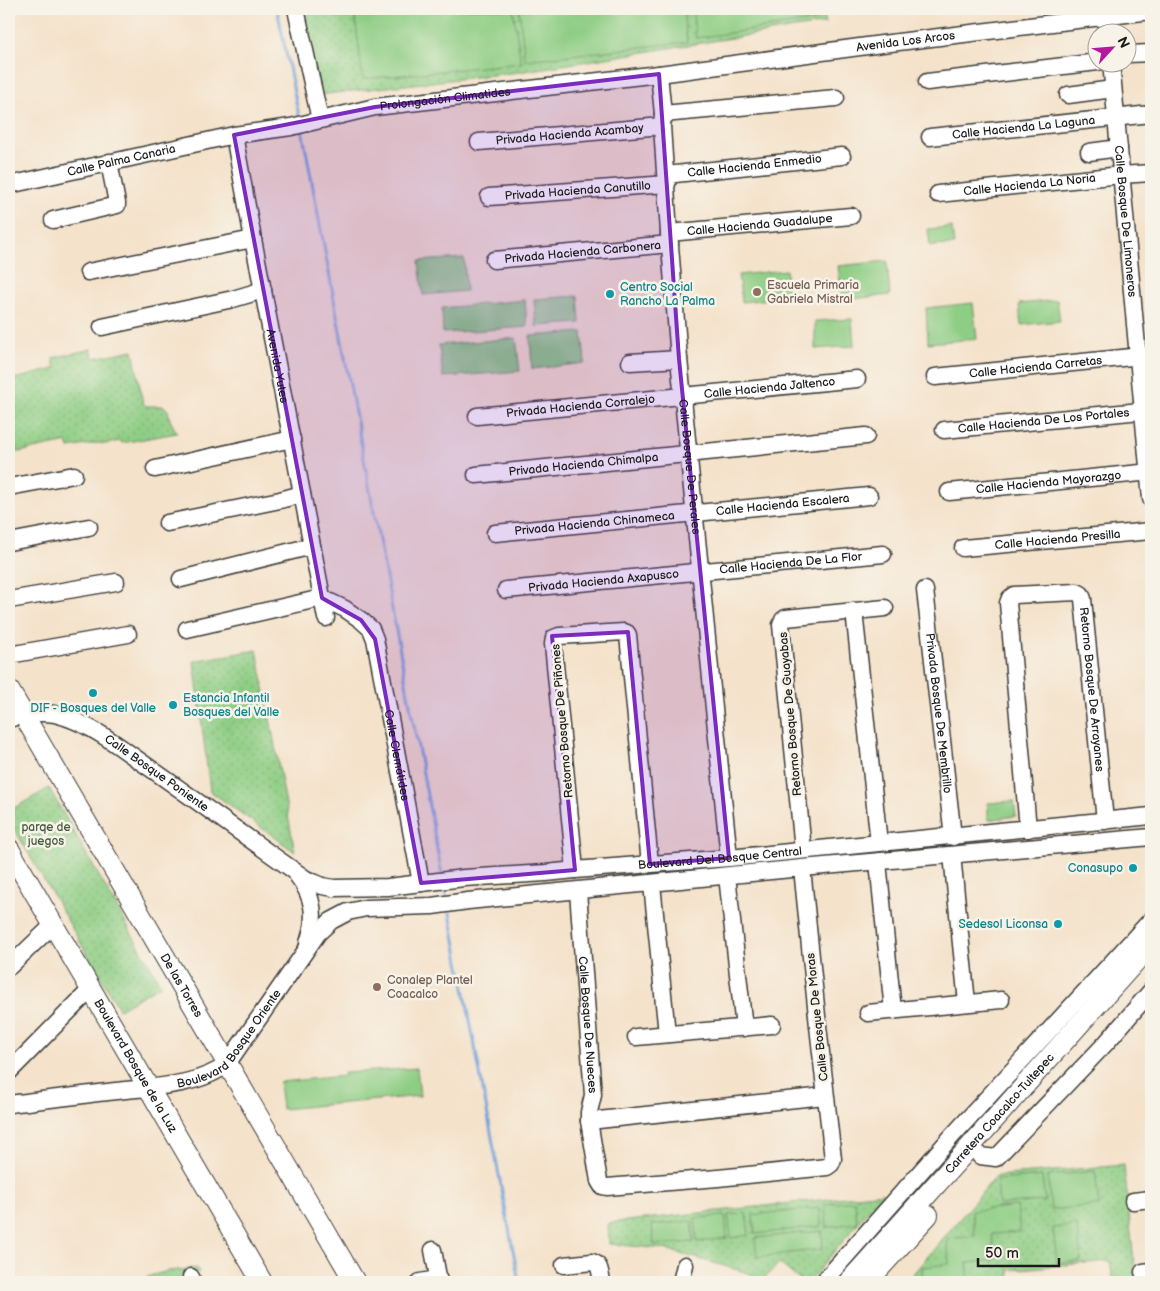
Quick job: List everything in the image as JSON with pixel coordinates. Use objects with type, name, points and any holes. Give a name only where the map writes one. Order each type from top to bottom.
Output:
[{"type":"main road","name":"De las Torres","points":[[9,690],[16,716],[228,1064],[355,1282]]},
{"type":"main road","name":"Boulevard Bosque de la Luz","points":[[12,861],[53,925],[262,1282]]},
{"type":"main road","name":"Carretera Coacalco-Tultepec","points":[[848,1282],[1151,944]]},
{"type":"main road","name":"Carretera Coacalco-Tultepec","points":[[867,1282],[1151,965]]},
{"type":"street","points":[[296,9],[316,121]]},
{"type":"street","name":"Avenida Los Arcos","points":[[659,74],[1151,10]]},
{"type":"street","points":[[1106,15],[1107,22]]},
{"type":"street","points":[[1138,54],[1151,53]]},
{"type":"street","points":[[927,82],[1088,63]]},
{"type":"street","name":"Calle Bosque De Limoneros","points":[[1112,72],[1121,175],[1144,355],[1151,499]]},
{"type":"street","name":"Prolongación Climatides","points":[[234,135],[291,127],[375,107],[659,74]]},
{"type":"street","name":"Calle Bosque De Perales","points":[[659,74],[669,238],[679,359],[729,858]]},
{"type":"street","points":[[1068,95],[1113,89]]},
{"type":"street","name":"Privada Hacienda Acambay","points":[[479,142],[836,98]]},
{"type":"street","name":"Calle Hacienda La Laguna","points":[[930,137],[1151,114]]},
{"type":"street","name":"Calle Palma Canaria","points":[[9,185],[234,135]]},
{"type":"street","name":"Avenida Yutes","points":[[234,135],[252,239],[326,618]]},
{"type":"street","points":[[1089,152],[1119,148]]},
{"type":"street","name":"Calle Hacienda Enmedio","points":[[666,179],[842,156]]},
{"type":"street","points":[[53,220],[117,206],[118,203],[109,162]]},
{"type":"street","name":"Calle Hacienda La Noria","points":[[938,194],[1151,172]]},
{"type":"street","name":"Privada Hacienda Canutillo","points":[[489,197],[666,179]]},
{"type":"street","name":"Calle Hacienda Guadalupe","points":[[669,238],[851,216]]},
{"type":"street","name":"Privada Hacienda Carbonera","points":[[494,260],[669,238]]},
{"type":"street","points":[[88,272],[252,239]]},
{"type":"street","points":[[102,327],[233,299],[263,290]]},
{"type":"street","name":"Calle Hacienda Carretas","points":[[935,377],[1144,355]]},
{"type":"street","points":[[630,362],[679,359]]},
{"type":"street","name":"Calle Hacienda Jaltenco","points":[[683,396],[857,379]]},
{"type":"street","name":"Privada Hacienda Corralejo","points":[[477,416],[683,396]]},
{"type":"street","name":"Calle Hacienda De Los Portales","points":[[944,430],[1147,411]]},
{"type":"street","name":"Privada Hacienda Chimalpa","points":[[476,475],[866,436]]},
{"type":"street","points":[[156,469],[292,439]]},
{"type":"street","name":"Calle Hacienda Mayorazgo","points":[[949,492],[1150,472]]},
{"type":"street","points":[[9,487],[74,475]]},
{"type":"street","points":[[167,523],[302,494]]},
{"type":"street","name":"Calle Hacienda Escalera","points":[[695,514],[870,496]]},
{"type":"street","name":"Privada Hacienda Chinameca","points":[[495,533],[695,514]]},
{"type":"street","points":[[9,542],[89,527]]},
{"type":"street","name":"Calle Hacienda Presilla","points":[[963,548],[1151,532]]},
{"type":"street","points":[[181,579],[312,546]]},
{"type":"street","name":"Calle Hacienda De La Flor","points":[[700,571],[882,554]]},
{"type":"street","name":"Privada Hacienda Axapusco","points":[[506,590],[700,571]]},
{"type":"street","points":[[9,600],[116,582]]},
{"type":"street","name":"Privada Bosque De Membrillo","points":[[925,590],[953,837]]},
{"type":"street","name":"Retorno Bosque De Arrayanes","points":[[1028,829],[1008,603],[1014,595],[1077,592],[1081,594],[1105,820]]},
{"type":"street","points":[[187,629],[322,598]]},
{"type":"street","name":"Calle Clemátides","points":[[322,598],[345,609],[361,620],[370,629],[375,640],[425,883]]},
{"type":"street","name":"Retorno Bosque De Guayabas","points":[[803,850],[783,620],[786,618],[885,608]]},
{"type":"street","points":[[854,611],[879,843]]},
{"type":"street","name":"Retorno Bosque De Piñones","points":[[575,870],[553,644],[554,638],[559,636],[624,632],[628,635],[650,864]]},
{"type":"street","points":[[9,655],[128,634]]},
{"type":"street","name":"Calle Bosque Poniente","points":[[16,716],[44,713],[64,716],[94,730],[292,870]]},
{"type":"street","points":[[1146,817],[1148,837]]},
{"type":"street","name":"Boulevard Del Bosque Central","points":[[292,870],[306,880],[322,886],[334,888],[388,887],[464,878],[729,858],[1146,817]]},
{"type":"street","name":"Boulevard Del Bosque Central","points":[[305,950],[318,933],[332,921],[348,912],[366,908],[432,906],[802,868],[1148,837]]},
{"type":"street","points":[[836,847],[839,865]]},
{"type":"street","points":[[952,855],[967,1003]]},
{"type":"street","points":[[878,862],[893,1011]]},
{"type":"street","name":"Calle Bosque De Moras","points":[[718,1178],[827,1167],[833,1159],[802,868]]},
{"type":"street","points":[[292,870],[306,887],[313,907],[313,929],[305,950]]},
{"type":"street","points":[[546,873],[549,893]]},
{"type":"street","points":[[727,876],[744,1028]]},
{"type":"street","points":[[652,884],[668,1034]]},
{"type":"street","name":"Calle Bosque De Nueces","points":[[578,891],[592,1095],[589,1121],[599,1181],[602,1186],[607,1187],[718,1178]]},
{"type":"street","points":[[823,1282],[953,1135],[1151,920]]},
{"type":"street","points":[[9,967],[53,925]]},
{"type":"street","name":"Boulevard Bosque Oriente","points":[[9,1104],[182,1082],[207,1076],[219,1070],[228,1064],[305,950]]},
{"type":"street","points":[[9,1072],[91,989]]},
{"type":"street","points":[[980,1156],[996,1158],[1106,1042],[1151,991]]},
{"type":"street","points":[[868,1013],[1001,1000]]},
{"type":"street","points":[[636,1037],[772,1025]]},
{"type":"street","points":[[589,1121],[826,1096]]},
{"type":"street","points":[[9,1113],[33,1101]]},
{"type":"street","points":[[1134,1201],[1151,1199]]},
{"type":"street","points":[[420,1282],[439,1281],[433,1250]]},
{"type":"street","points":[[564,1265],[596,1263],[599,1266],[602,1282]]},
{"type":"street","points":[[681,1282],[685,1264]]},
{"type":"highlighted area","points":[[659,74],[679,359],[729,858],[650,864],[628,632],[552,636],[575,870],[421,883],[375,639],[361,620],[322,598],[234,135],[375,107]]},
{"type":"green space","points":[[301,9],[823,9],[826,23],[519,72],[318,95]]},
{"type":"green space","points":[[354,9],[513,9],[521,63],[363,79]]},
{"type":"green space","points":[[519,9],[683,9],[687,42],[525,60]]},
{"type":"green space","points":[[692,9],[815,9],[818,20],[696,38]]},
{"type":"green space","points":[[952,227],[954,245],[930,246],[928,229]]},
{"type":"green space","points":[[464,258],[466,291],[423,295],[419,261]]},
{"type":"green space","points":[[887,261],[890,295],[842,300],[838,266]]},
{"type":"green space","points":[[786,270],[788,297],[742,302],[738,275]]},
{"type":"green space","points":[[578,296],[580,323],[536,326],[534,299]]},
{"type":"green space","points":[[525,300],[527,327],[443,333],[442,308]]},
{"type":"green space","points":[[1057,300],[1060,321],[1021,325],[1019,304]]},
{"type":"green space","points":[[973,303],[977,339],[928,343],[926,308]]},
{"type":"green space","points":[[852,319],[854,346],[815,349],[815,321]]},
{"type":"green space","points":[[582,332],[585,363],[532,369],[530,336]]},
{"type":"green space","points":[[516,338],[520,371],[443,377],[439,345]]},
{"type":"green space","points":[[91,349],[94,358],[133,350],[143,403],[146,406],[164,406],[168,410],[170,420],[177,433],[122,443],[120,441],[105,444],[98,443],[69,448],[67,442],[9,454],[9,388],[13,386],[14,379],[55,369],[53,358]]},
{"type":"green space","points":[[257,650],[295,852],[210,791],[194,661]]},
{"type":"green space","name":"parqe de juegos","points":[[49,788],[161,985],[119,1009],[9,820],[9,811]]},
{"type":"green space","points":[[1014,801],[1016,816],[988,820],[988,803]]},
{"type":"green space","points":[[417,1068],[420,1096],[282,1109],[279,1082],[344,1076],[344,1073]]},
{"type":"green space","points":[[1124,1165],[1136,1282],[1113,1282],[1110,1261],[1009,1270],[1010,1282],[906,1282],[996,1176]]},
{"type":"green space","points":[[1095,1171],[1099,1205],[1051,1210],[1048,1176]]},
{"type":"green space","points":[[1042,1176],[1045,1201],[999,1205],[997,1180]]},
{"type":"green space","points":[[883,1193],[809,1282],[802,1282],[779,1263],[763,1280],[745,1272],[664,1249],[609,1244],[608,1223]]},
{"type":"green space","points":[[855,1201],[857,1223],[827,1227],[825,1204]]},
{"type":"green space","points":[[1017,1206],[1020,1232],[992,1234],[995,1260],[967,1263],[969,1282],[923,1282],[922,1267],[949,1264],[947,1239],[975,1236],[972,1211]]},
{"type":"green space","points":[[820,1208],[821,1226],[755,1234],[753,1215]]},
{"type":"green space","points":[[746,1213],[749,1235],[731,1238],[728,1215]]},
{"type":"green space","points":[[725,1216],[727,1238],[697,1242],[695,1218]]},
{"type":"green space","points":[[692,1221],[694,1242],[654,1245],[652,1225]]},
{"type":"green space","points":[[1077,1225],[1081,1261],[1057,1263],[1053,1228]]},
{"type":"green space","points":[[822,1231],[823,1249],[757,1257],[755,1238]]},
{"type":"green space","points":[[197,1268],[199,1272],[184,1276],[185,1282],[135,1282],[168,1271]]},
{"type":"waterway","points":[[277,9],[300,121]]},
{"type":"waterway","points":[[302,129],[442,875]]},
{"type":"waterway","points":[[444,886],[447,900]]},
{"type":"waterway","points":[[449,908],[519,1282]]},
{"type":"place","name":"Escuela Primaria Gabriela Mistral","points":[[757,292]]},
{"type":"place","name":"Centro Social Rancho La Palma","points":[[610,294]]},
{"type":"place","name":"DIF - Bosques del Valle","points":[[93,693]]},
{"type":"place","name":"Estancia Infantil Bosques del Valle","points":[[173,705]]},
{"type":"place","name":"Conasupo","points":[[1133,868]]},
{"type":"place","name":"Sedesol Liconsa","points":[[1058,924]]},
{"type":"place","name":"Conalep Plantel Coacalco","points":[[377,987]]}]
